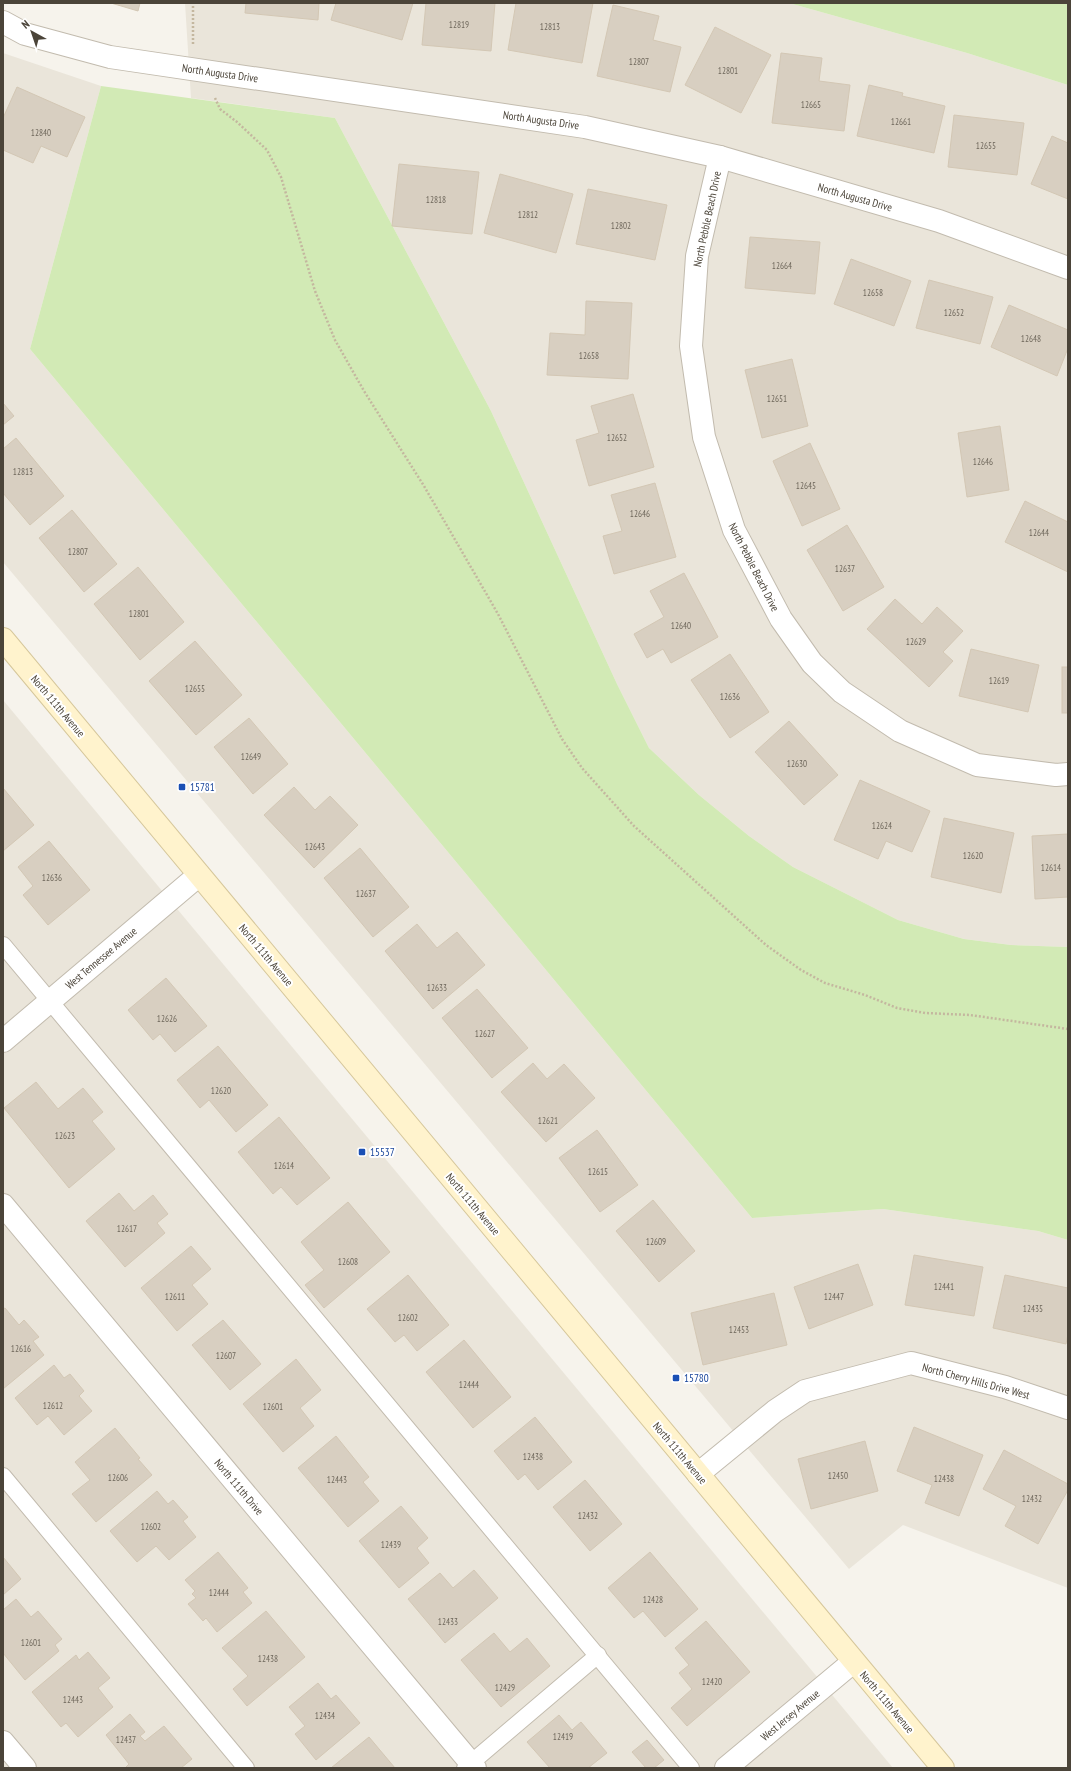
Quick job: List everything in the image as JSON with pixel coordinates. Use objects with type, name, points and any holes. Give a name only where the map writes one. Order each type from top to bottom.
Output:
[{"type":"street","name":"North Augusta Drive","points":[[3,22],[25,34],[110,57],[585,127],[720,157],[939,221],[1068,268]]},
{"type":"street","name":"North Pebble Beach Drive","points":[[720,157],[697,256],[691,346],[704,437],[734,530],[780,619],[812,664],[842,692],[900,731],[977,765],[1056,775],[1068,774]]},
{"type":"street","name":"North 111th Avenue","points":[[3,639],[943,1768]]},
{"type":"street","name":"West Tennessee Avenue","points":[[3,1042],[199,875]]},
{"type":"street","name":"North 111th Drive","points":[[3,1205],[471,1766]]},
{"type":"street","name":"North Cherry Hills Drive West","points":[[698,1474],[775,1411],[805,1391],[911,1363],[1005,1387],[1068,1408]]},
{"type":"street","name":"West Jersey Avenue","points":[[726,1768],[854,1662]]},
{"type":"street","points":[[3,1742],[25,1768]]},
{"type":"lane","points":[[3,945],[692,1768]]},
{"type":"lane","points":[[3,1476],[246,1768]]},
{"type":"lane","points":[[471,1766],[598,1655]]},
{"type":"path","points":[[194,3],[193,46],[203,71],[220,108],[267,150],[281,177],[315,291],[335,340],[364,391],[424,486],[465,556],[498,614],[562,739],[582,768],[634,826],[766,945],[802,970],[825,982],[865,995],[896,1008],[925,1013],[970,1015],[1068,1029]]},
{"type":"shaded area","points":[[185,3],[789,3],[967,53],[1068,85],[1068,947],[1011,945],[964,939],[898,920],[793,867],[749,836],[699,795],[649,748],[617,684],[491,411],[335,118],[191,98]]},
{"type":"shaded area","points":[[3,53],[101,86],[30,349],[752,1218],[883,1209],[1038,1231],[1068,1240],[1068,1588],[903,1525],[849,1569],[3,562]]},
{"type":"shaded area","points":[[3,700],[893,1768],[3,1768]]},
{"type":"green space","points":[[789,3],[1068,3],[1068,85],[967,53]]},
{"type":"green space","points":[[101,86],[335,118],[491,411],[617,684],[649,748],[699,795],[749,836],[793,867],[898,920],[964,939],[1011,945],[1068,947],[1068,1240],[1038,1231],[883,1209],[752,1218],[30,349]]},
{"type":"building","points":[[111,3],[140,3],[138,11]]},
{"type":"building","points":[[246,3],[319,3],[318,20],[245,13]]},
{"type":"building","points":[[336,3],[413,3],[402,40],[331,20]]},
{"type":"building","points":[[426,3],[495,3],[491,51],[422,45]]},
{"type":"building","points":[[516,3],[593,3],[582,63],[508,50]]},
{"type":"building","points":[[613,5],[659,16],[653,40],[681,47],[670,92],[597,76]]},
{"type":"building","points":[[715,27],[771,55],[741,113],[685,85]]},
{"type":"building","points":[[781,53],[822,58],[819,81],[850,85],[844,131],[772,123]]},
{"type":"building","points":[[869,85],[903,93],[902,96],[945,106],[934,153],[857,136]]},
{"type":"building","points":[[17,87],[85,117],[67,157],[41,146],[33,163],[3,150],[3,118]]},
{"type":"building","points":[[954,115],[1024,123],[1017,175],[948,167]]},
{"type":"building","points":[[1052,136],[1068,143],[1068,199],[1031,184]]},
{"type":"building","points":[[399,164],[479,172],[472,234],[392,226]]},
{"type":"building","points":[[500,174],[573,194],[556,253],[484,233]]},
{"type":"building","points":[[588,189],[667,205],[655,260],[576,244]]},
{"type":"building","points":[[750,237],[820,242],[815,294],[745,288]]},
{"type":"building","points":[[851,259],[911,281],[894,326],[834,304]]},
{"type":"building","points":[[929,280],[993,297],[980,344],[916,328]]},
{"type":"building","points":[[586,301],[632,303],[628,379],[547,375],[550,333],[585,335]]},
{"type":"building","points":[[1009,305],[1068,330],[1068,348],[1057,376],[991,347]]},
{"type":"building","points":[[792,359],[808,426],[762,438],[745,370]]},
{"type":"building","points":[[633,394],[654,467],[589,486],[576,440],[599,433],[591,406]]},
{"type":"building","points":[[3,403],[14,416],[3,425]]},
{"type":"building","points":[[1000,426],[1009,490],[967,497],[958,433]]},
{"type":"building","points":[[16,438],[64,496],[30,525],[3,493],[3,449]]},
{"type":"building","points":[[810,443],[840,509],[802,526],[773,461]]},
{"type":"building","points":[[655,483],[676,557],[614,574],[603,536],[622,531],[611,495]]},
{"type":"building","points":[[1025,501],[1068,522],[1068,572],[1005,542]]},
{"type":"building","points":[[72,510],[117,564],[84,592],[39,538]]},
{"type":"building","points":[[847,525],[884,587],[843,611],[807,550]]},
{"type":"building","points":[[138,567],[184,622],[140,660],[94,604]]},
{"type":"building","points":[[684,573],[718,637],[671,663],[663,649],[647,658],[634,634],[664,617],[650,591]]},
{"type":"building","points":[[895,599],[922,624],[937,607],[963,631],[943,652],[953,661],[929,687],[867,629]]},
{"type":"building","points":[[195,641],[242,695],[196,735],[149,681]]},
{"type":"building","points":[[971,649],[1039,665],[1028,712],[959,696]]},
{"type":"building","points":[[730,654],[769,712],[730,738],[691,680]]},
{"type":"building","points":[[1062,667],[1068,667],[1068,713],[1062,713]]},
{"type":"building","points":[[249,718],[288,764],[253,794],[214,747]]},
{"type":"building","points":[[789,721],[838,775],[804,805],[755,752]]},
{"type":"building","points":[[860,780],[930,811],[912,852],[886,841],[878,859],[834,840]]},
{"type":"building","points":[[294,787],[315,810],[330,796],[358,825],[314,868],[264,815]]},
{"type":"building","points":[[3,788],[34,825],[3,851]]},
{"type":"building","points":[[944,818],[1014,833],[1001,893],[931,877]]},
{"type":"building","points":[[1068,834],[1068,897],[1035,899],[1032,836]]},
{"type":"building","points":[[49,841],[90,890],[48,925],[23,895],[33,886],[18,867]]},
{"type":"building","points":[[360,848],[409,907],[373,937],[324,878]]},
{"type":"building","points":[[417,924],[437,948],[457,932],[485,965],[433,1009],[385,951]]},
{"type":"building","points":[[166,978],[207,1026],[175,1052],[160,1034],[153,1040],[128,1010]]},
{"type":"building","points":[[477,989],[528,1048],[492,1078],[442,1018]]},
{"type":"building","points":[[218,1046],[268,1105],[236,1132],[209,1100],[200,1108],[177,1080]]},
{"type":"building","points":[[533,1063],[547,1079],[564,1064],[595,1098],[546,1142],[501,1092]]},
{"type":"building","points":[[36,1082],[58,1109],[83,1088],[103,1112],[92,1121],[115,1149],[69,1188],[4,1108]]},
{"type":"building","points":[[279,1117],[330,1178],[297,1205],[281,1187],[273,1194],[238,1152]]},
{"type":"building","points":[[597,1130],[638,1185],[600,1212],[559,1158]]},
{"type":"building","points":[[119,1193],[134,1211],[153,1195],[168,1214],[157,1223],[165,1233],[125,1267],[86,1221]]},
{"type":"building","points":[[653,1200],[695,1251],[659,1282],[616,1231]]},
{"type":"building","points":[[348,1202],[390,1252],[324,1308],[305,1285],[324,1270],[301,1242]]},
{"type":"building","points":[[191,1246],[211,1269],[192,1285],[208,1304],[177,1331],[141,1288]]},
{"type":"building","points":[[914,1255],[983,1267],[974,1316],[905,1305]]},
{"type":"building","points":[[858,1264],[873,1305],[809,1329],[794,1287]]},
{"type":"building","points":[[408,1275],[449,1325],[417,1351],[404,1335],[395,1342],[367,1309]]},
{"type":"building","points":[[1005,1275],[1068,1288],[1068,1334],[1066,1344],[993,1328]]},
{"type":"building","points":[[774,1293],[787,1345],[703,1365],[691,1313]]},
{"type":"building","points":[[5,1308],[19,1325],[24,1320],[39,1337],[33,1341],[44,1355],[3,1389],[3,1309]]},
{"type":"building","points":[[223,1320],[261,1364],[230,1390],[192,1345]]},
{"type":"building","points":[[464,1340],[511,1397],[473,1428],[426,1372]]},
{"type":"building","points":[[296,1359],[321,1390],[300,1408],[314,1426],[283,1452],[243,1404]]},
{"type":"building","points":[[54,1365],[64,1378],[70,1374],[84,1391],[79,1396],[92,1411],[64,1435],[48,1416],[37,1425],[15,1398]]},
{"type":"building","points":[[535,1417],[572,1462],[538,1490],[525,1474],[518,1480],[494,1451]]},
{"type":"building","points":[[914,1427],[983,1455],[959,1516],[925,1503],[932,1485],[897,1471]]},
{"type":"building","points":[[115,1428],[152,1475],[96,1522],[72,1494],[90,1480],[75,1462]]},
{"type":"building","points":[[336,1436],[369,1477],[363,1482],[379,1501],[348,1527],[298,1468]]},
{"type":"building","points":[[865,1441],[878,1491],[811,1509],[798,1459]]},
{"type":"building","points":[[1004,1450],[1068,1484],[1068,1490],[1038,1544],[1005,1526],[1016,1506],[983,1489]]},
{"type":"building","points":[[585,1480],[622,1524],[590,1551],[553,1507]]},
{"type":"building","points":[[157,1491],[168,1504],[173,1500],[188,1517],[183,1521],[196,1537],[169,1560],[156,1546],[137,1562],[110,1531]]},
{"type":"building","points":[[401,1506],[428,1538],[417,1548],[429,1563],[399,1588],[359,1541]]},
{"type":"building","points":[[218,1552],[248,1588],[243,1592],[252,1603],[217,1632],[206,1618],[203,1621],[188,1604],[196,1598],[192,1594],[195,1591],[185,1580]]},
{"type":"building","points":[[650,1552],[698,1609],[665,1637],[643,1611],[634,1618],[608,1588]]},
{"type":"building","points":[[3,1557],[21,1579],[3,1595]]},
{"type":"building","points":[[474,1570],[498,1598],[445,1643],[408,1599],[440,1573],[453,1588]]},
{"type":"building","points":[[16,1599],[31,1617],[38,1611],[62,1639],[55,1645],[59,1651],[25,1680],[3,1653],[3,1610]]},
{"type":"building","points":[[266,1611],[305,1657],[247,1706],[233,1689],[248,1676],[222,1648]]},
{"type":"building","points":[[706,1621],[750,1672],[687,1726],[671,1708],[692,1689],[679,1673],[689,1665],[675,1648]]},
{"type":"building","points":[[494,1633],[510,1652],[527,1638],[550,1666],[501,1707],[461,1660]]},
{"type":"building","points":[[88,1652],[110,1678],[98,1688],[113,1707],[78,1737],[66,1723],[61,1727],[32,1692],[76,1655],[79,1660]]},
{"type":"building","points":[[318,1683],[331,1699],[336,1695],[360,1723],[316,1760],[295,1734],[305,1726],[289,1707]]},
{"type":"building","points":[[130,1714],[145,1732],[140,1736],[145,1741],[164,1726],[192,1759],[181,1768],[125,1768],[129,1764],[106,1735]]},
{"type":"building","points":[[559,1715],[572,1730],[581,1722],[607,1753],[588,1768],[550,1768],[527,1742]]},
{"type":"building","points":[[369,1737],[395,1768],[331,1768]]},
{"type":"building","points":[[647,1740],[664,1760],[654,1768],[646,1768],[632,1752]]},
{"type":"place","name":"15781","points":[[182,787]]},
{"type":"place","name":"15537","points":[[362,1152]]},
{"type":"place","name":"15780","points":[[676,1378]]}]
